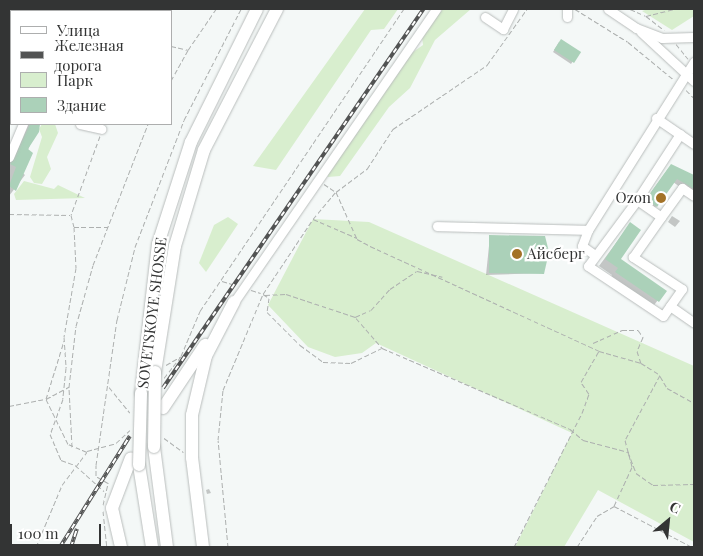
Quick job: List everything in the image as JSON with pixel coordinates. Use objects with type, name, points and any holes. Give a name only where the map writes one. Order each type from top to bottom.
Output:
[{"type":"highway","name":"SOVETSKOYE SHOSSE","points":[[152,547],[135,462],[158,244],[190,142],[257,9]]},
{"type":"highway","name":"SOVETSKOYE SHOSSE","points":[[167,547],[158,442],[161,372],[175,246],[204,150],[277,9]]},
{"type":"highway","points":[[163,408],[234,302]]},
{"type":"highway","points":[[203,547],[192,458],[192,416],[206,356],[234,302]]},
{"type":"highway","points":[[120,547],[112,508],[135,462]]},
{"type":"street","points":[[234,302],[316,179],[436,9]]},
{"type":"street","points":[[485,17],[503,29],[513,9]]},
{"type":"street","points":[[608,9],[636,28],[694,81]]},
{"type":"street","points":[[636,28],[673,40],[694,37]]},
{"type":"street","points":[[594,254],[582,246],[588,230],[656,118],[694,62]]},
{"type":"street","points":[[656,118],[694,144]]},
{"type":"street","points":[[9,157],[23,125]]},
{"type":"street","points":[[84,125],[101,129]]},
{"type":"street","points":[[680,134],[637,200],[594,254],[588,266],[663,316],[682,289],[633,257],[682,188],[694,196]]},
{"type":"street","points":[[637,200],[661,217]]},
{"type":"street","points":[[437,226],[588,230]]},
{"type":"street","points":[[670,306],[694,322]]},
{"type":"path","points":[[172,79],[188,50],[216,9]]},
{"type":"path","points":[[108,547],[103,528],[108,484],[96,476],[118,320],[139,234],[184,120],[242,9]]},
{"type":"path","points":[[161,372],[181,356],[200,311],[404,9]]},
{"type":"path","points":[[228,547],[218,440],[223,390],[263,294],[313,219],[336,192],[366,169],[393,129],[487,65],[527,9]]},
{"type":"path","points":[[575,9],[628,42],[694,98]]},
{"type":"path","points":[[630,9],[646,16],[675,9]]},
{"type":"path","points":[[172,46],[188,50]]},
{"type":"path","points":[[72,447],[69,387],[76,326],[108,227],[148,125]]},
{"type":"path","points":[[87,452],[72,447],[54,418],[46,399],[64,337],[76,268],[74,227],[71,215],[101,129]]},
{"type":"path","points":[[316,179],[336,192],[357,238]]},
{"type":"path","points":[[9,214],[71,215]]},
{"type":"path","points":[[313,219],[591,344],[600,351],[641,364],[660,375],[667,388],[694,403]]},
{"type":"path","points":[[74,227],[108,227]]},
{"type":"path","points":[[355,317],[371,310],[390,289],[417,271],[442,277]]},
{"type":"path","points":[[263,294],[286,294],[355,317],[382,348],[570,429],[583,440],[628,452]]},
{"type":"path","points":[[263,294],[269,298],[267,312],[300,345],[323,362],[351,362],[382,348]]},
{"type":"path","points":[[591,344],[622,330],[638,330],[643,337],[637,351],[641,364]]},
{"type":"path","points":[[64,337],[66,368],[50,434],[54,451],[61,460],[75,465],[98,490],[106,492]]},
{"type":"path","points":[[514,547],[570,429],[589,394],[581,382],[600,351]]},
{"type":"path","points":[[161,372],[181,356]]},
{"type":"path","points":[[660,375],[625,440],[628,452],[636,473],[652,485],[694,484]]},
{"type":"path","points":[[108,386],[132,415]]},
{"type":"path","points":[[9,406],[46,399],[69,387]]},
{"type":"path","points":[[36,547],[75,465],[87,452],[116,442],[131,429]]},
{"type":"path","points":[[158,442],[192,458]]},
{"type":"path","points":[[577,547],[597,516],[614,506],[630,480],[628,452]]},
{"type":"path","points":[[614,506],[692,547]]},
{"type":"green space","points":[[365,9],[398,9],[384,29],[371,30],[276,170],[253,166]]},
{"type":"green space","points":[[442,9],[471,9],[435,40],[410,88],[389,107],[340,176],[328,177],[327,173],[406,57],[423,45],[422,37]]},
{"type":"green space","points":[[648,9],[694,9],[694,16],[672,30],[642,11]]},
{"type":"green space","points":[[41,125],[55,125],[58,133],[47,157],[51,169],[42,184],[34,183],[30,177],[42,137],[39,129]]},
{"type":"green space","points":[[24,181],[54,189],[58,185],[85,198],[16,200],[14,194]]},
{"type":"green space","points":[[228,217],[238,224],[206,272],[199,263],[214,225]]},
{"type":"green space","points":[[313,219],[369,222],[694,366],[694,542],[598,490],[564,547],[515,547],[572,433],[376,343],[362,353],[335,357],[308,347],[268,305]]},
{"type":"building","points":[[561,39],[581,52],[574,63],[554,50]]},
{"type":"building","points":[[30,125],[40,125],[39,132],[28,149],[33,153],[16,191],[9,186],[16,167],[10,164]]},
{"type":"building","points":[[671,164],[694,175],[694,189],[677,179],[657,207],[646,199]]},
{"type":"building","points":[[630,222],[641,230],[621,259],[667,291],[659,302],[615,272],[618,268],[605,259]]},
{"type":"building","name":"Айсберг","points":[[489,235],[545,236],[549,252],[544,274],[489,273]]},
{"type":"railway","points":[[163,388],[423,9]]},
{"type":"railway","points":[[60,547],[130,436]]},
{"type":"railway","points":[[71,547],[77,529]]},
{"type":"place","name":"Ozon","points":[[661,198]]},
{"type":"place","name":"Айсберг","points":[[517,254]]}]
